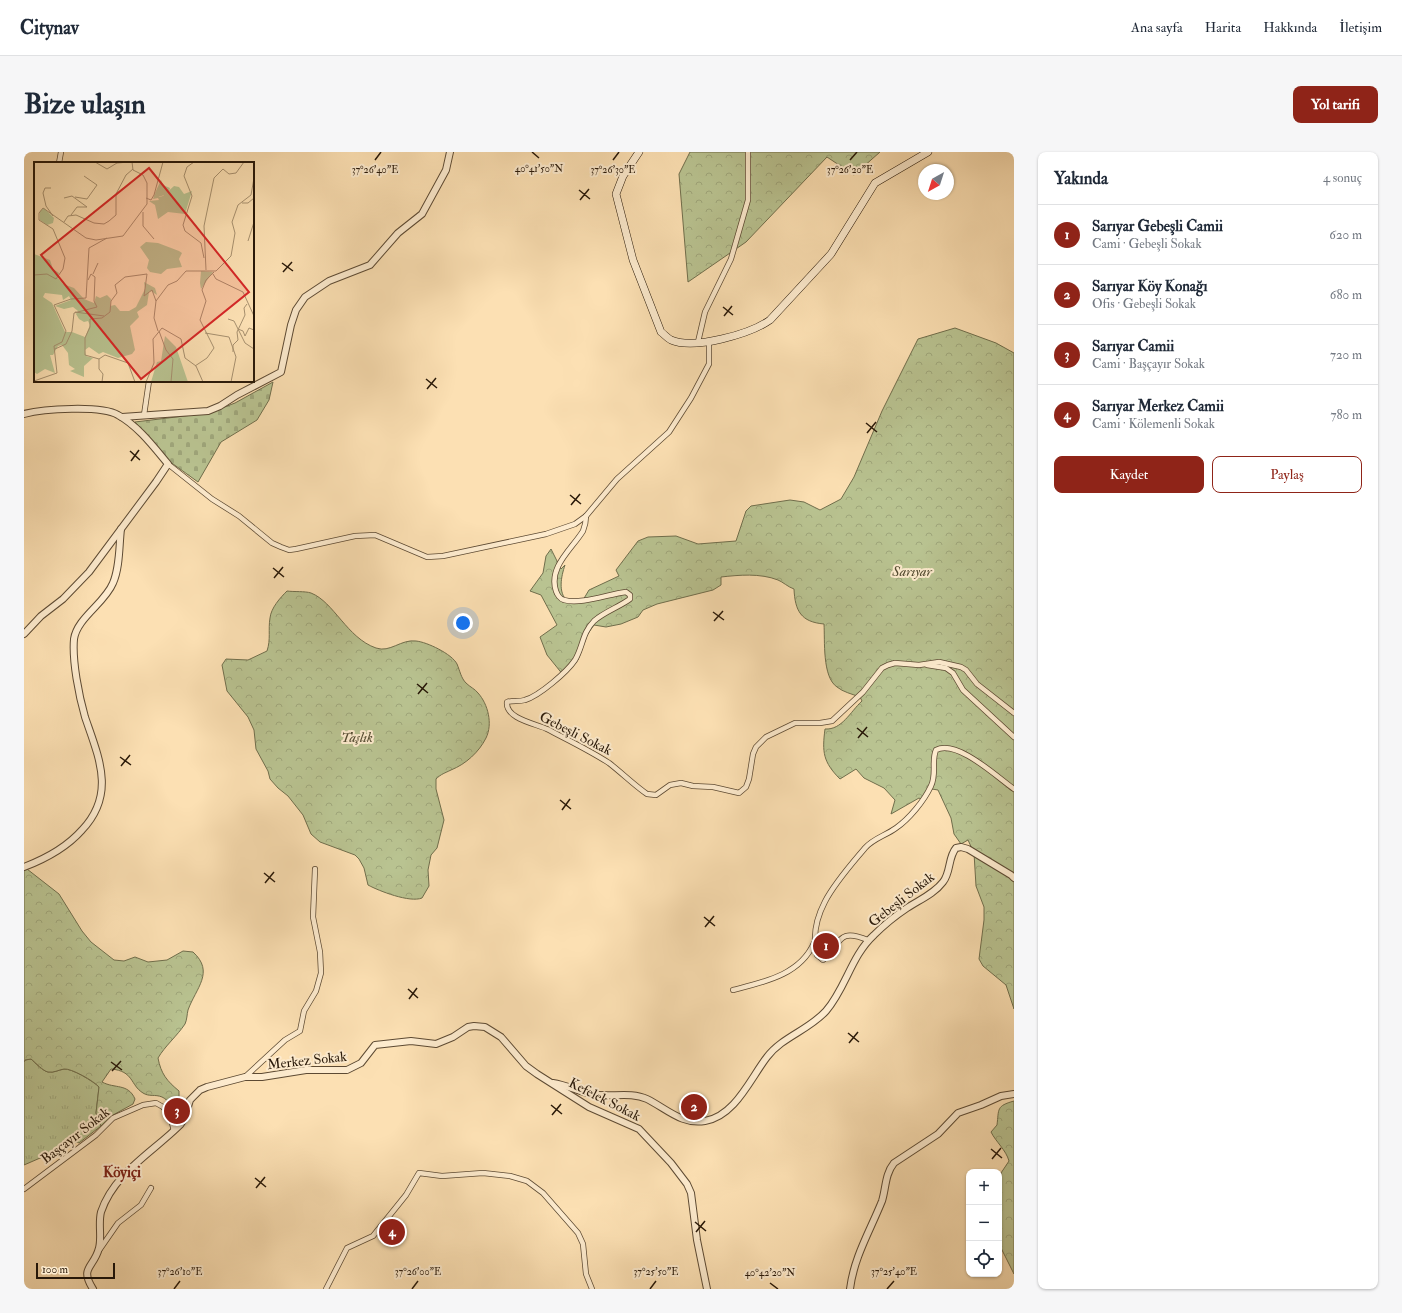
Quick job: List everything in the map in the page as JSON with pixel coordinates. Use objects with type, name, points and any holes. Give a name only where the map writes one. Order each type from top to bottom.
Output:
[{"type":"main road","points":[[639,152],[623,176],[616,194],[633,260],[661,332],[670,340],[685,342],[709,341],[758,328],[770,320],[831,254],[875,183],[928,152]]},
{"type":"street","points":[[59,162],[61,152]]},
{"type":"street","points":[[122,417],[208,411],[220,406],[237,395],[281,372],[291,325],[296,310],[304,297],[329,281],[353,273],[370,265],[378,259],[388,244],[398,233],[422,214],[446,170],[450,152]]},
{"type":"street","points":[[698,342],[705,312],[731,259],[748,200],[748,152]]},
{"type":"street","points":[[24,414],[69,409],[116,413],[146,438],[168,464],[212,499],[239,516],[272,543],[289,550],[306,548],[355,536],[375,535],[427,557],[443,556],[546,534],[575,524],[586,516],[617,480],[669,432],[691,398],[709,364],[709,341]]},
{"type":"street","points":[[144,415],[149,382]]},
{"type":"street","points":[[24,634],[41,616],[63,599],[88,572],[168,464]]},
{"type":"street","name":"Gebeşli Sokak","points":[[586,516],[584,529],[557,567],[554,581],[558,594],[564,600],[574,600],[626,592],[630,596],[630,599],[594,621],[585,633],[575,659],[555,679],[535,695],[526,700],[507,702],[507,705],[509,710],[518,718],[543,727],[601,758],[647,794],[656,795],[670,786],[682,783],[693,786],[713,787],[739,793],[746,787],[749,779],[753,754],[756,747],[766,737],[795,723],[820,723],[832,721],[866,689],[882,668],[895,663],[924,664],[946,668],[953,673],[963,690],[1014,737]]},
{"type":"street","points":[[24,867],[51,855],[76,837],[92,819],[100,801],[102,776],[95,745],[81,703],[74,638],[77,630],[98,606],[113,583],[121,529]]},
{"type":"street","name":"Gebeşli Sokak","points":[[924,664],[939,662],[961,667],[966,670],[978,684],[1014,713]]},
{"type":"street","name":"Gebeşli Sokak","points":[[868,940],[848,935],[842,937],[823,960],[817,955],[815,942],[816,924],[832,888],[871,841],[893,830],[904,821],[926,795],[935,774],[934,754],[936,750],[946,748],[969,756],[1014,789]]},
{"type":"street","name":"Gebeşli Sokak","points":[[550,1082],[597,1095],[638,1096],[647,1099],[674,1115],[691,1121],[705,1121],[714,1118],[727,1110],[734,1103],[772,1050],[818,1019],[825,1012],[845,979],[857,953],[868,940],[890,920],[937,888],[947,876],[956,848],[960,847],[968,849],[1014,878]]},
{"type":"street","name":"Merkez Sokak","points":[[245,1077],[285,1040],[300,1031],[304,1010],[316,991],[321,963],[313,917],[315,869]]},
{"type":"street","name":"Gebeşli Sokak","points":[[732,990],[757,984],[785,973],[802,962],[815,942]]},
{"type":"street","name":"Merkez Sokak","points":[[93,1289],[87,1278],[87,1272],[100,1247],[101,1213],[109,1196],[123,1177],[142,1157],[174,1131],[184,1120],[190,1100],[200,1090],[245,1077],[262,1077],[306,1070],[347,1070],[361,1063],[375,1045],[411,1042],[436,1044],[453,1037],[468,1027],[474,1026],[485,1027],[501,1036],[526,1066],[550,1082]]},
{"type":"street","name":"Kefelek Sokak","points":[[550,1082],[589,1107],[639,1129],[658,1148],[682,1177],[692,1198],[697,1240],[707,1289]]},
{"type":"street","points":[[850,1289],[855,1263],[882,1200],[890,1168],[894,1163],[938,1134],[958,1112],[981,1105],[1001,1096],[1014,1094]]},
{"type":"street","name":"Başçayır Sokak","points":[[24,1189],[96,1135],[113,1118],[143,1105],[156,1103],[163,1107],[170,1115],[174,1131]]},
{"type":"street","points":[[326,1289],[348,1248],[373,1236],[406,1195],[419,1173],[442,1176],[489,1174],[510,1176],[527,1181],[543,1193],[578,1233],[583,1244],[586,1274],[592,1289]]},
{"type":"street","points":[[97,1254],[114,1227],[141,1205],[151,1188]]},
{"type":"green space","points":[[690,152],[880,152],[854,175],[827,157],[746,242],[688,282],[679,174]]},
{"type":"green space","name":"Sarıyar","points":[[955,328],[996,343],[1014,353],[1014,1009],[1006,985],[983,966],[979,959],[984,920],[984,907],[976,886],[974,853],[968,840],[961,844],[954,834],[951,818],[938,790],[932,789],[924,801],[919,798],[891,814],[895,800],[884,788],[864,778],[856,769],[840,779],[827,762],[824,750],[825,729],[836,727],[845,720],[862,701],[860,697],[842,690],[832,682],[825,658],[824,624],[810,621],[801,614],[796,603],[794,589],[778,580],[764,576],[742,575],[721,577],[721,585],[713,590],[657,604],[643,610],[638,617],[621,624],[606,627],[594,625],[587,635],[578,660],[564,676],[547,655],[540,637],[557,625],[541,595],[530,591],[543,573],[546,556],[551,549],[561,569],[565,565],[561,584],[564,597],[567,601],[583,600],[589,590],[619,576],[616,570],[638,541],[648,537],[676,536],[698,544],[736,541],[746,511],[751,506],[790,500],[804,502],[820,510],[841,499],[854,477],[882,411],[918,339]]},
{"type":"green space","points":[[273,382],[269,400],[257,420],[221,442],[198,482],[169,461],[135,422],[209,413],[235,403]]},
{"type":"green space","name":"Taşlık","points":[[287,591],[309,592],[319,598],[327,604],[349,629],[366,643],[376,648],[386,649],[405,642],[416,641],[439,649],[454,660],[464,681],[477,692],[487,708],[489,721],[488,732],[486,738],[476,753],[467,761],[436,779],[436,789],[444,820],[437,848],[431,855],[428,870],[429,886],[422,898],[403,898],[368,885],[364,868],[355,855],[320,842],[311,834],[303,815],[288,796],[270,779],[268,771],[256,749],[254,730],[248,717],[227,691],[222,665],[226,659],[248,660],[267,651],[269,642],[269,622],[272,611],[276,603]]},
{"type":"green space","points":[[27,869],[59,894],[82,931],[91,942],[114,960],[124,961],[135,957],[148,962],[167,960],[183,951],[193,952],[199,959],[203,966],[202,980],[191,1002],[185,1024],[158,1058],[165,1077],[179,1091],[179,1100],[172,1104],[162,1097],[145,1094],[139,1090],[124,1072],[111,1069],[102,1082],[125,1088],[135,1099],[133,1104],[113,1115],[101,1126],[96,1113],[99,1087],[96,1084],[82,1075],[67,1069],[48,1072],[42,1069],[31,1059],[25,1060],[24,1062],[24,870]]},
{"type":"green space","points":[[31,1059],[39,1067],[48,1072],[67,1069],[82,1075],[99,1087],[96,1113],[101,1126],[79,1143],[77,1142],[24,1165],[24,1062],[25,1060]]},
{"type":"green space","points":[[1014,1101],[1014,1274],[1002,1250],[1002,1172],[1009,1161],[1006,1153],[991,1132],[997,1125],[1000,1109],[1004,1105]]},
{"type":"place","name":"Sarıyar Gebeşli Camii","points":[[826,946]]},
{"type":"place","name":"Sarıyar Köy Konağı","points":[[694,1107]]},
{"type":"place","name":"Sarıyar Camii","points":[[177,1111]]},
{"type":"place","name":"Sarıyar Merkez Camii","points":[[392,1232]]},
{"type":"district","name":"Köyiçi","points":[[122,1172]]}]
